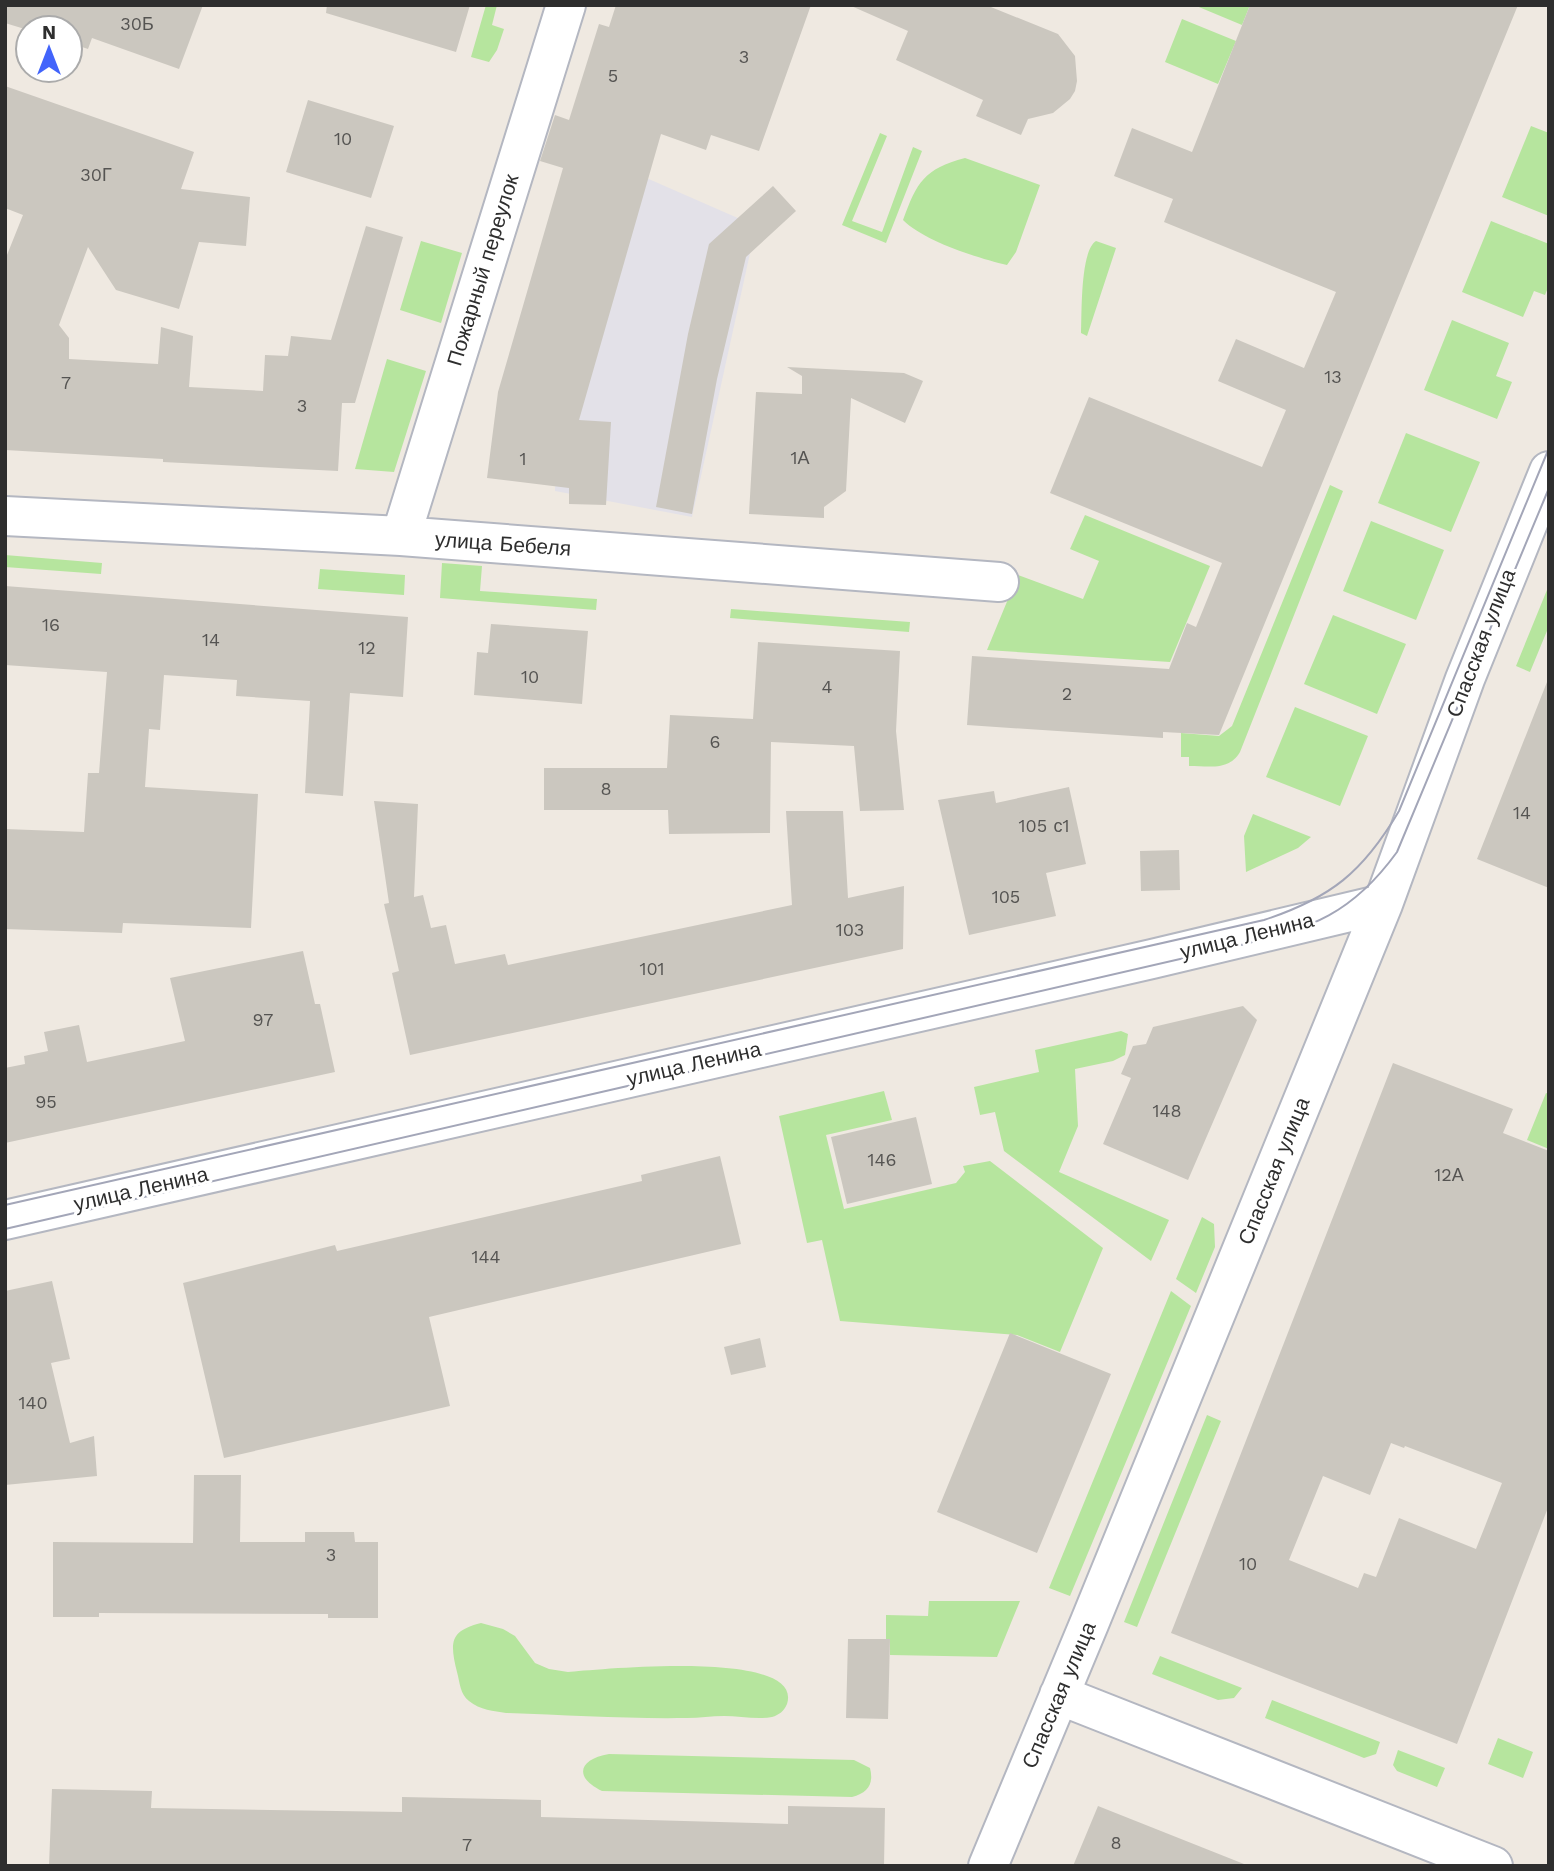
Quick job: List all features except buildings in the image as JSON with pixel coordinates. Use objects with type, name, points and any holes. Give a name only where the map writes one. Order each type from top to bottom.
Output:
[{"type":"street","name":"Пожарный переулок","points":[[401,536],[566,5]]},
{"type":"street","name":"Спасская улица","points":[[988,1866],[1383,904],[1465,679],[1549,471]]},
{"type":"street","name":"улица Бебеля","points":[[5,516],[401,536],[999,582]]},
{"type":"street","name":"улица Ленина","points":[[5,1220],[1383,904]]},
{"type":"street","points":[[1059,1695],[1493,1866]]},
{"type":"shaded area","points":[[619,166],[756,226],[692,517],[555,491],[559,366]]},
{"type":"green space","points":[[486,5],[497,5],[492,25],[504,29],[497,50],[489,62],[471,57]]},
{"type":"green space","points":[[1194,5],[1250,5],[1242,25]]},
{"type":"green space","points":[[1182,19],[1236,41],[1218,84],[1165,62]]},
{"type":"green space","points":[[1531,126],[1549,133],[1549,216],[1502,197]]},
{"type":"green space","points":[[880,133],[887,136],[852,221],[882,232],[913,147],[922,151],[886,243],[842,225]]},
{"type":"green space","points":[[965,158],[1040,185],[1016,252],[1007,265],[937,242],[903,220],[918,187],[931,172]]},
{"type":"green space","points":[[1491,221],[1549,244],[1549,285],[1545,295],[1534,291],[1523,317],[1462,292]]},
{"type":"green space","points":[[421,241],[462,253],[441,323],[400,310]]},
{"type":"green space","points":[[1096,241],[1116,248],[1087,336],[1081,333],[1084,269],[1091,247]]},
{"type":"green space","points":[[1452,320],[1509,343],[1496,376],[1512,382],[1497,419],[1424,390]]},
{"type":"green space","points":[[387,359],[426,371],[394,472],[355,469]]},
{"type":"green space","points":[[1406,433],[1480,462],[1451,532],[1378,503]]},
{"type":"green space","points":[[1330,485],[1343,491],[1240,752],[1224,765],[1189,766],[1189,757],[1181,757],[1181,733],[1219,736],[1232,726]]},
{"type":"green space","points":[[1085,515],[1210,566],[1170,662],[987,650],[1018,575],[1083,599],[1099,561],[1070,549]]},
{"type":"green space","points":[[1371,521],[1444,550],[1416,620],[1343,591]]},
{"type":"green space","points":[[5,555],[102,563],[101,574],[5,567]]},
{"type":"green space","points":[[442,563],[482,566],[480,591],[597,599],[596,610],[440,598]]},
{"type":"green space","points":[[320,569],[405,575],[404,595],[318,589]]},
{"type":"green space","points":[[1549,585],[1549,626],[1530,672],[1516,666]]},
{"type":"green space","points":[[731,609],[910,622],[909,632],[730,618]]},
{"type":"green space","points":[[1333,615],[1406,644],[1377,714],[1304,684]]},
{"type":"green space","points":[[1295,707],[1368,736],[1340,806],[1266,777]]},
{"type":"green space","points":[[1253,814],[1311,837],[1298,848],[1246,872],[1244,836]]},
{"type":"green space","points":[[1121,1031],[1128,1034],[1125,1055],[1113,1061],[1075,1069],[1078,1126],[1059,1172],[1169,1220],[1151,1261],[1004,1151],[995,1112],[980,1115],[974,1087],[1039,1072],[1035,1050]]},
{"type":"green space","points":[[884,1091],[892,1120],[826,1135],[844,1209],[956,1183],[965,1172],[963,1166],[990,1161],[1103,1248],[1060,1352],[1017,1335],[840,1321],[822,1240],[807,1243],[779,1116]]},
{"type":"green space","points":[[1546,1093],[1549,1094],[1549,1149],[1527,1140]]},
{"type":"green space","points":[[1202,1217],[1214,1224],[1215,1247],[1196,1293],[1176,1279]]},
{"type":"green space","points":[[1171,1291],[1191,1306],[1070,1596],[1049,1588]]},
{"type":"green space","points":[[1207,1415],[1221,1421],[1137,1627],[1124,1622]]},
{"type":"green space","points":[[929,1601],[1020,1601],[997,1657],[890,1655],[890,1640],[886,1639],[886,1615],[928,1616]]},
{"type":"green space","points":[[481,1623],[503,1629],[515,1636],[535,1663],[549,1669],[568,1672],[695,1666],[733,1669],[764,1675],[784,1686],[787,1704],[777,1715],[761,1718],[619,1717],[487,1710],[473,1704],[464,1695],[453,1653],[457,1634]]},
{"type":"green space","points":[[1160,1656],[1242,1688],[1234,1698],[1218,1700],[1152,1674]]},
{"type":"green space","points":[[1272,1700],[1380,1742],[1376,1754],[1364,1758],[1265,1718]]},
{"type":"green space","points":[[1498,1738],[1533,1752],[1523,1778],[1488,1764]]},
{"type":"green space","points":[[1398,1750],[1445,1768],[1437,1787],[1397,1771],[1393,1765]]},
{"type":"green space","points":[[609,1754],[854,1760],[870,1768],[871,1779],[866,1790],[852,1797],[602,1791],[587,1780],[583,1769],[591,1760]]},
{"type":"tram line","points":[[5,1205],[1264,920],[1288,912],[1327,892],[1343,880],[1372,851],[1399,811],[1549,448]]},
{"type":"tram line","points":[[5,1229],[1241,945],[1289,932],[1329,915],[1364,890],[1397,852],[1549,488]]}]
